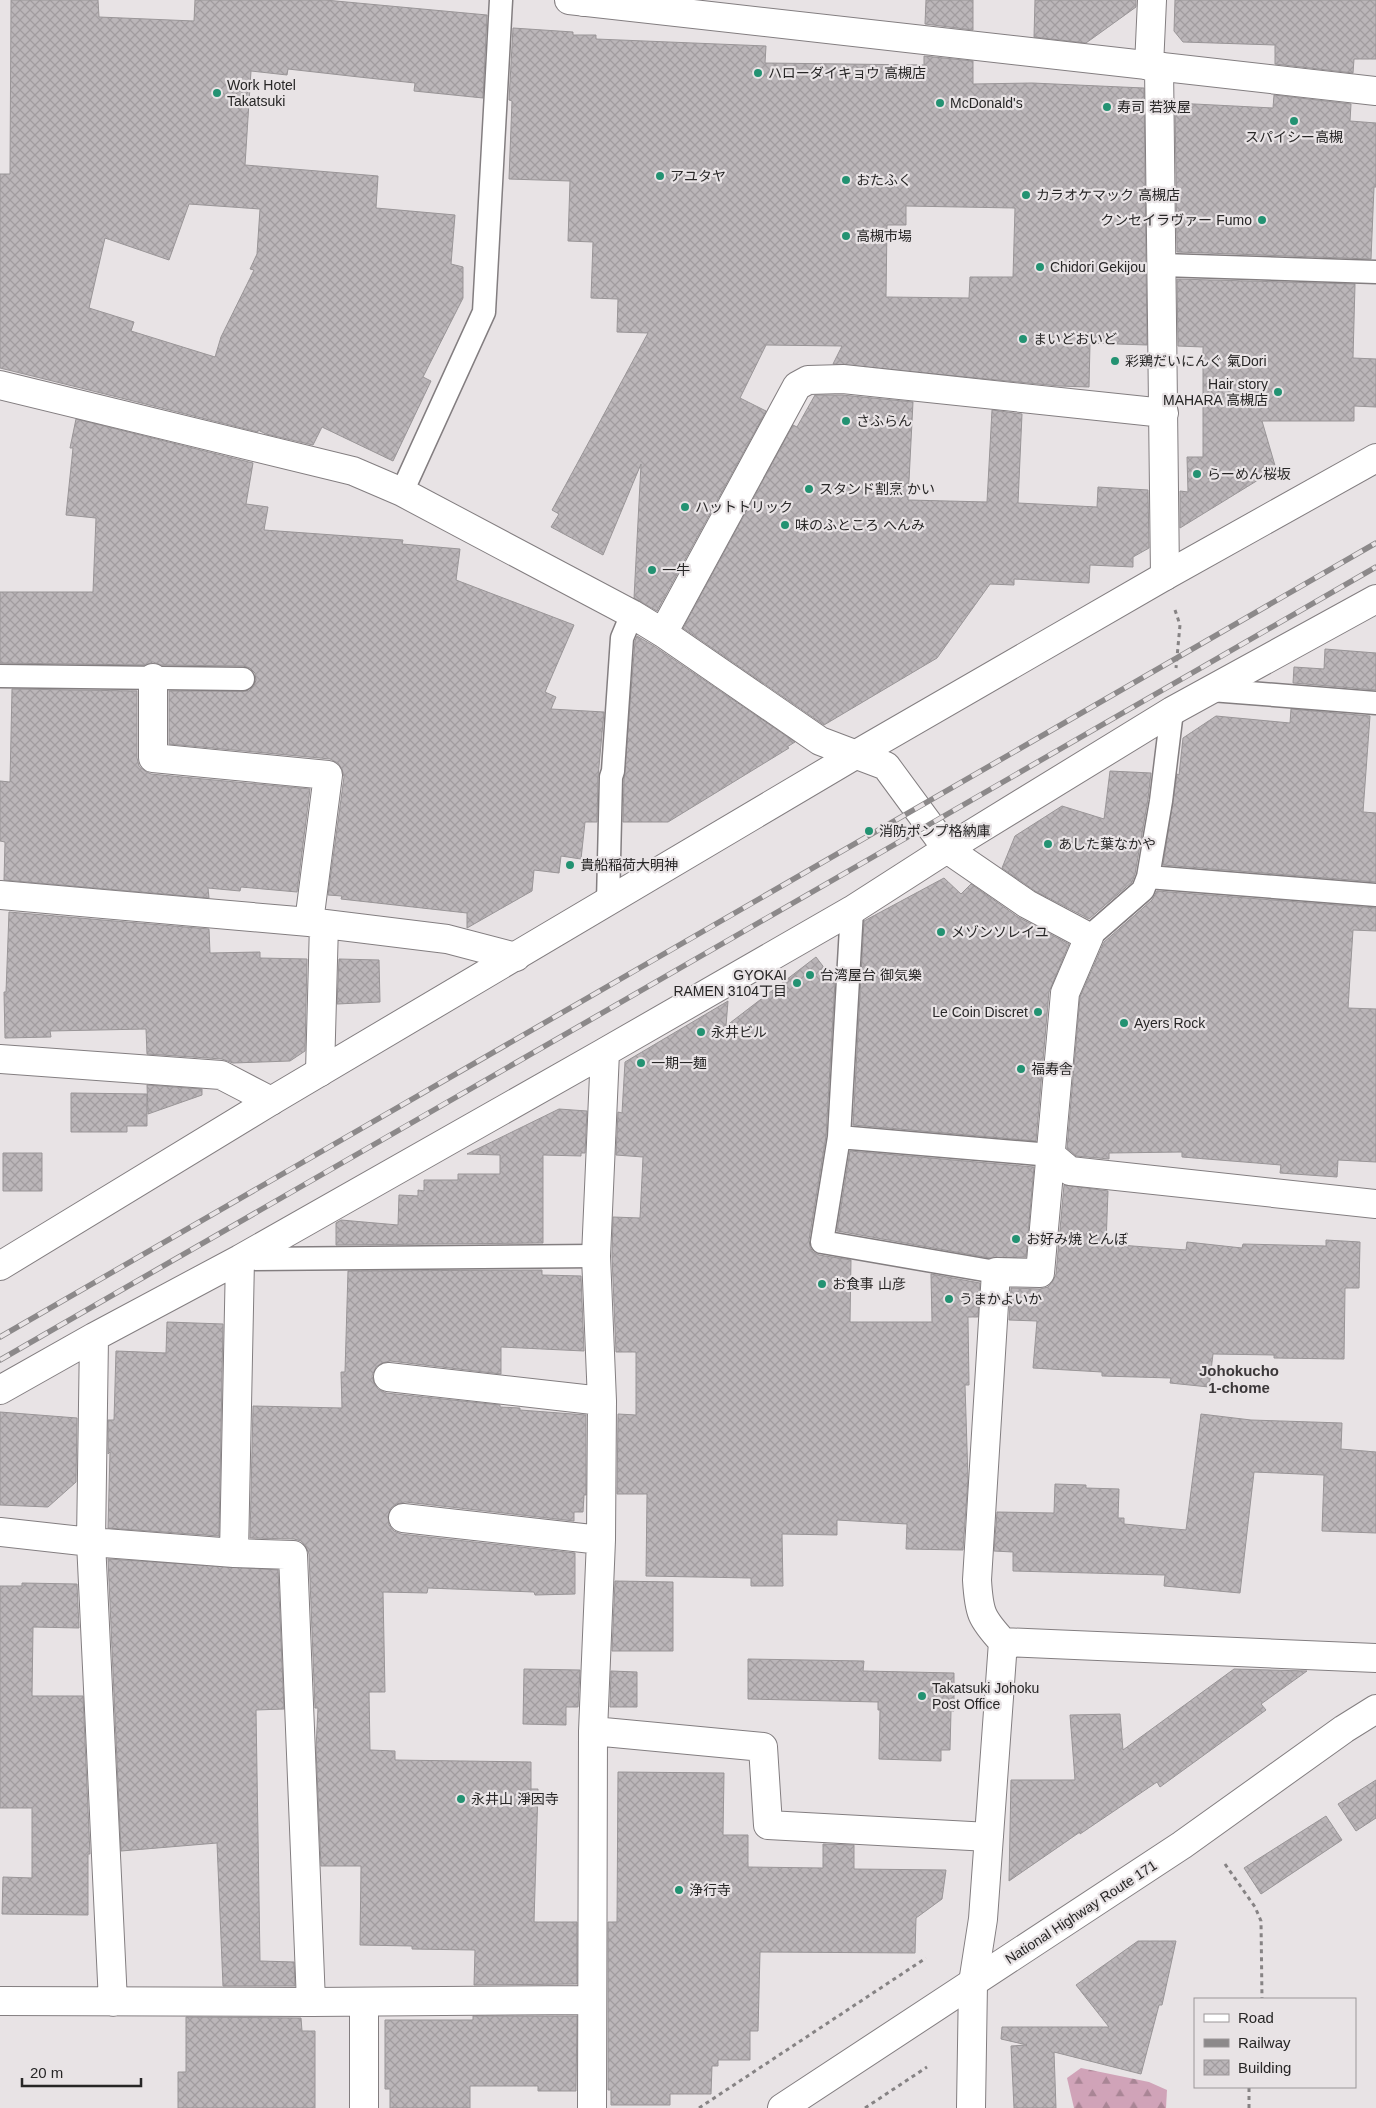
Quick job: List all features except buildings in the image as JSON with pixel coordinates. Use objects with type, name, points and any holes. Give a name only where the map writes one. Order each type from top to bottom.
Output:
[{"type":"main road","points":[[1152,0],[1162,265],[1165,576]]},
{"type":"main road","points":[[579,1],[1376,91]]},
{"type":"main road","points":[[663,633],[797,386],[808,380],[843,379],[1164,413]]},
{"type":"main road","points":[[0,385],[353,471],[402,492],[632,614],[663,633],[820,741],[886,766],[947,849],[1027,904],[1089,937],[1065,993],[1040,1274],[996,1272],[977,1580],[978,1601],[984,1621],[1003,1642],[1376,1658]]},
{"type":"main road","points":[[0,1266],[271,1101],[516,958],[855,755],[1165,576],[1376,458]]},
{"type":"main road","points":[[0,1390],[240,1259],[605,1052],[852,910],[947,849],[1172,711],[1376,599]]},
{"type":"main road","points":[[153,678],[153,758],[328,775],[317,923],[320,1072]]},
{"type":"main road","points":[[0,894],[317,923],[447,939],[516,958]]},
{"type":"main road","points":[[592,2108],[593,1731],[601,1540],[602,1401],[596,1256],[605,1052]]},
{"type":"main road","points":[[0,1059],[221,1075],[271,1101]]},
{"type":"main road","points":[[1051,1155],[1070,1171],[1376,1204]]},
{"type":"main road","points":[[234,1553],[240,1259]]},
{"type":"main road","points":[[94,1337],[91,1542],[113,2002]]},
{"type":"main road","points":[[388,1377],[602,1401]]},
{"type":"main road","points":[[404,1518],[601,1540]]},
{"type":"main road","points":[[0,1532],[91,1542],[234,1553],[292,1555],[311,2002]]},
{"type":"main road","points":[[970,2108],[973,1983],[983,1919],[1003,1642]]},
{"type":"main road","name":"National Highway Route 171","points":[[782,2108],[1182,1845],[1344,1729],[1376,1709]]},
{"type":"main road","points":[[593,1731],[764,1747],[768,1825],[989,1837]]},
{"type":"main road","points":[[0,2001],[364,2002],[591,2000]]},
{"type":"main road","points":[[364,2002],[364,2108]]},
{"type":"lane","points":[[402,492],[484,312],[501,0]]},
{"type":"lane","points":[[1162,265],[1376,272]]},
{"type":"lane","points":[[608,902],[611,777],[613,771],[622,638],[632,614]]},
{"type":"lane","points":[[0,676],[243,679]]},
{"type":"lane","points":[[1210,690],[1376,703]]},
{"type":"lane","points":[[1089,937],[1142,890],[1148,877],[1161,800],[1172,711]]},
{"type":"lane","points":[[1148,877],[1376,895]]},
{"type":"lane","points":[[852,910],[839,1137],[822,1242],[996,1272]]},
{"type":"lane","points":[[839,1137],[1051,1155]]},
{"type":"lane","points":[[240,1259],[596,1256]]},
{"type":"path","points":[[1165,576],[1180,625],[1172,711]]},
{"type":"path","points":[[1225,1864],[1254,1907],[1260,1921],[1262,1998]]},
{"type":"path","points":[[699,2108],[926,1958]]},
{"type":"path","points":[[865,2108],[927,2067]]},
{"type":"path","points":[[1248,2108],[1249,2088]]},
{"type":"green space","points":[[1081,2068],[1149,2082],[1167,2090],[1166,2108],[1074,2108],[1067,2078]]},
{"type":"railway","points":[[0,1337],[1376,543]]},
{"type":"railway","points":[[0,1360],[1376,567]]},
{"type":"place","name":"ハローダイキョウ 高槻店","points":[[758,73]]},
{"type":"place","name":"Work Hotel Takatsuki","points":[[217,93]]},
{"type":"place","name":"McDonald's","points":[[940,103]]},
{"type":"place","name":"寿司 若狭屋","points":[[1107,107]]},
{"type":"place","name":"スパイシー高槻","points":[[1294,121]]},
{"type":"place","name":"アユタヤ","points":[[660,176]]},
{"type":"place","name":"おたふく","points":[[846,180]]},
{"type":"place","name":"カラオケマック 高槻店","points":[[1026,195]]},
{"type":"place","name":"クンセイラヴァー Fumo","points":[[1262,220]]},
{"type":"place","name":"高槻市場","points":[[846,236]]},
{"type":"place","name":"Chidori Gekijou","points":[[1040,267]]},
{"type":"place","name":"まいどおいど","points":[[1023,339]]},
{"type":"place","name":"彩鶏だいにんぐ 氣Dori","points":[[1115,361]]},
{"type":"place","name":"Hair story MAHARA 高槻店","points":[[1278,392]]},
{"type":"place","name":"さふらん","points":[[846,421]]},
{"type":"place","name":"らーめん桜坂","points":[[1197,474]]},
{"type":"place","name":"スタンド割烹 かい","points":[[809,489]]},
{"type":"place","name":"ハットトリック","points":[[685,507]]},
{"type":"place","name":"味のふところ へんみ","points":[[785,525]]},
{"type":"place","name":"一牛","points":[[652,570]]},
{"type":"place","name":"消防ポンプ格納庫","points":[[869,831]]},
{"type":"place","name":"あした葉なかや","points":[[1048,844]]},
{"type":"place","name":"貴船稲荷大明神","points":[[570,865]]},
{"type":"place","name":"メゾンソレイユ","points":[[941,932]]},
{"type":"place","name":"台湾屋台 御気樂","points":[[810,975]]},
{"type":"place","name":"GYOKAI RAMEN 3104丁目","points":[[797,983]]},
{"type":"place","name":"Le Coin Discret","points":[[1038,1012]]},
{"type":"place","name":"Ayers Rock","points":[[1124,1023]]},
{"type":"place","name":"永井ビル","points":[[701,1032]]},
{"type":"place","name":"一期一麺","points":[[641,1063]]},
{"type":"place","name":"福寿舎","points":[[1021,1069]]},
{"type":"place","name":"お好み焼 とんぼ","points":[[1016,1239]]},
{"type":"place","name":"お食事 山彦","points":[[822,1284]]},
{"type":"place","name":"うまかよいか","points":[[949,1299]]},
{"type":"place","name":"Takatsuki Johoku Post Office","points":[[922,1696]]},
{"type":"place","name":"永井山 淨因寺","points":[[461,1799]]},
{"type":"place","name":"浄行寺","points":[[679,1890]]},
{"type":"district","name":"Johokucho 1-chome","points":[[1239,1378]]}]
